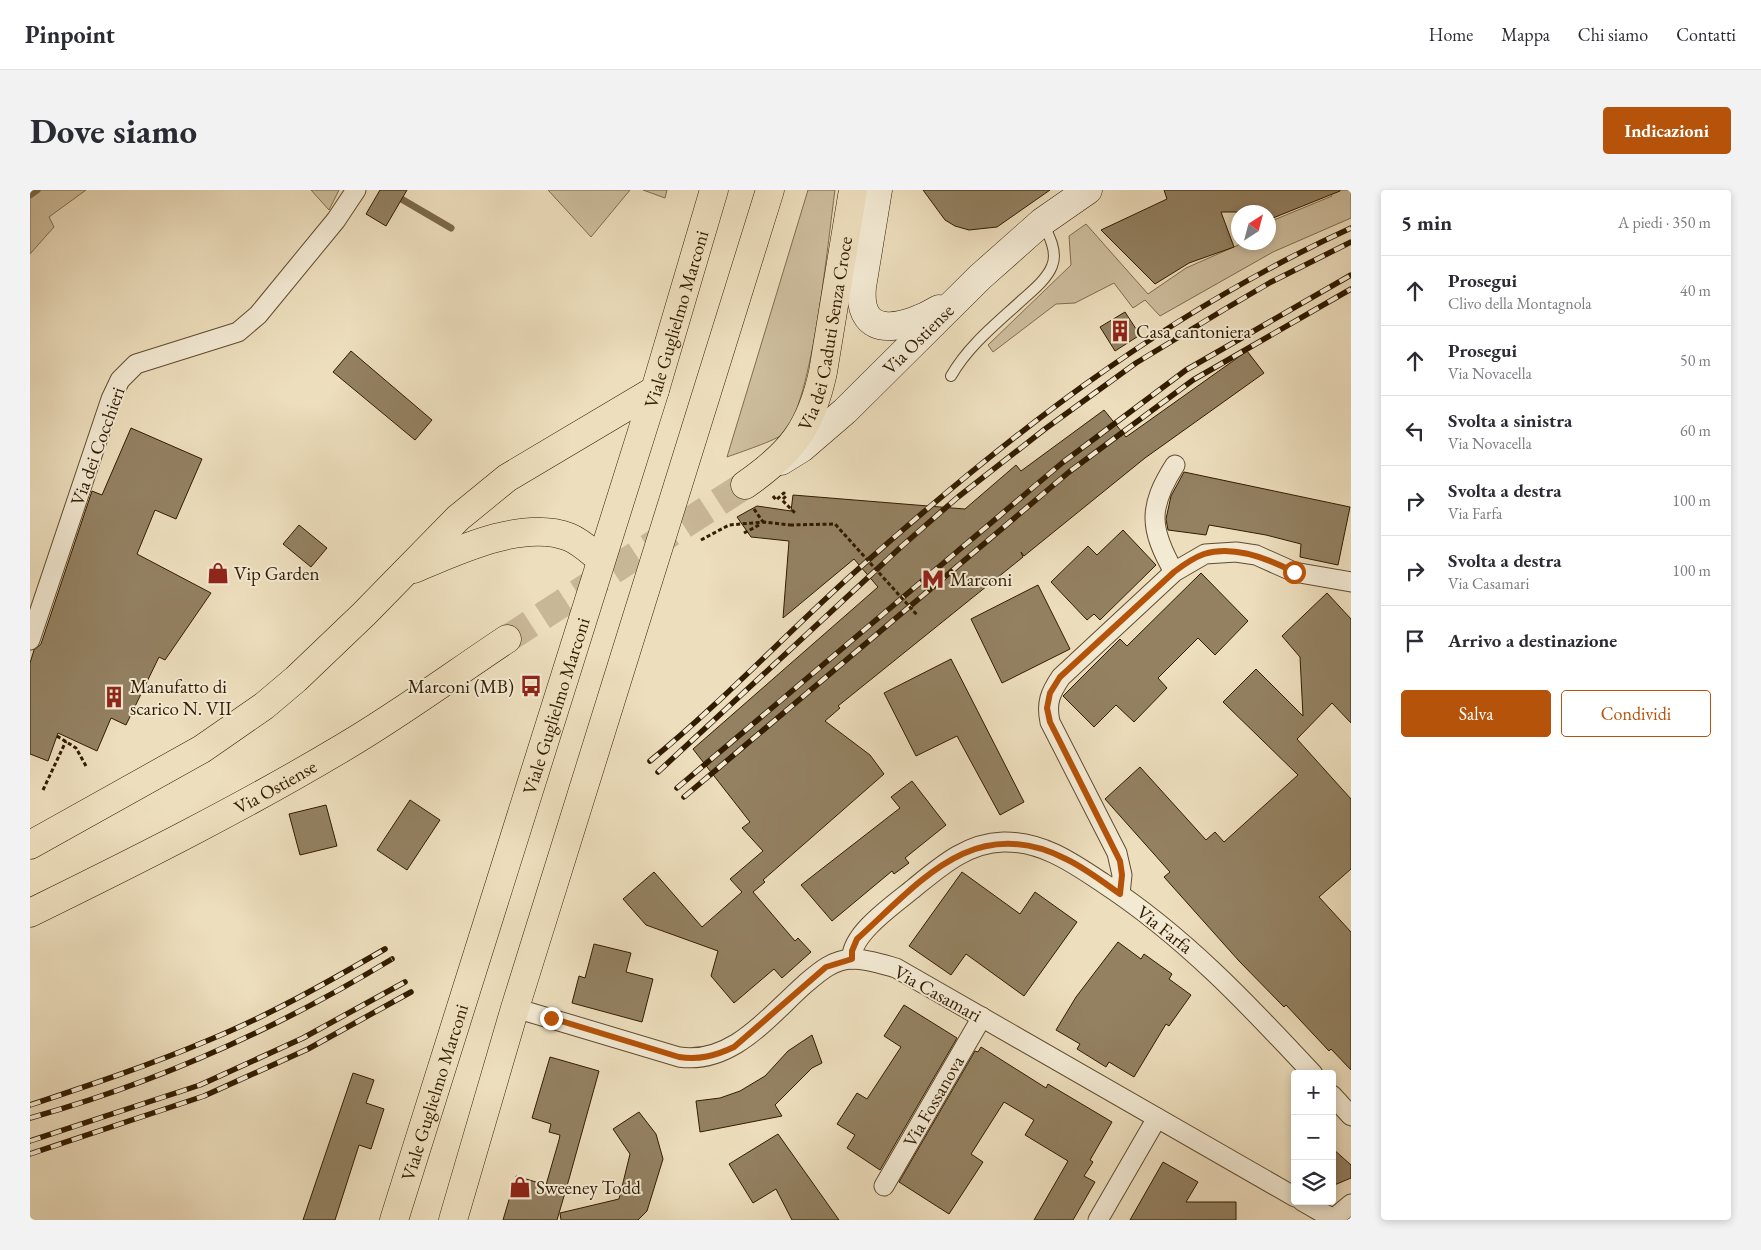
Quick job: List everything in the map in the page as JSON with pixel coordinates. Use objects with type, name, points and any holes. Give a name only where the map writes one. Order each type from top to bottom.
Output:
[{"type":"main road","name":"Viale Guglielmo Marconi","points":[[394,1220],[655,390],[714,190]]},
{"type":"main road","points":[[453,1220],[515,1008],[770,190]]},
{"type":"main road","name":"Via dei Caduti Senza Croce","points":[[762,480],[787,453],[799,435],[818,391],[853,190]]},
{"type":"main road","name":"Via dei Caduti Senza Croce","points":[[878,190],[862,287],[861,302],[866,314],[882,327],[899,326],[915,322],[961,296]]},
{"type":"main road","name":"Via Ostiense","points":[[762,480],[845,412],[961,296],[1042,222],[1088,190]]},
{"type":"main road","points":[[30,845],[202,749],[248,718],[275,698],[312,665],[458,518],[498,484],[655,390]]},
{"type":"main road","points":[[405,572],[481,543],[531,533],[568,537],[585,546],[600,560]]},
{"type":"main road","name":"Via Ostiense","points":[[30,913],[206,824],[336,752],[394,716],[507,638]]},
{"type":"street","name":"Via dei Cocchieri","points":[[30,640],[111,399],[120,380],[136,364],[238,332],[258,316],[336,220],[356,190]]},
{"type":"street","points":[[1174,572],[1156,534],[1154,514],[1164,483],[1175,465]]},
{"type":"street","points":[[1120,894],[1122,875],[1120,861],[1050,722],[1047,708],[1050,693],[1060,677],[1174,572],[1205,554],[1236,552],[1256,556],[1310,576],[1351,582]]},
{"type":"street","name":"Via Farfa","points":[[852,959],[852,951],[857,939],[898,901],[952,858],[988,844],[1015,843],[1051,852],[1067,859],[1120,894],[1198,955],[1309,1070]]},
{"type":"street","name":"Via Casamari","points":[[515,1008],[679,1057],[701,1058],[734,1047],[826,967],[852,959],[896,968],[1291,1195]]},
{"type":"street","name":"Via Fossanova","points":[[884,1186],[982,1017]]},
{"type":"street","points":[[1336,1099],[1351,1116]]},
{"type":"street","points":[[1098,1220],[1157,1118]]},
{"type":"street","points":[[1309,1205],[1334,1219],[1351,1204]]},
{"type":"lane","points":[[952,376],[971,347],[1036,287],[1053,265],[1054,254],[1050,238],[1042,222]]},
{"type":"path","points":[[762,480],[776,500],[784,493],[786,496],[782,500],[796,514]]},
{"type":"path","points":[[744,533],[764,522]]},
{"type":"path","points":[[701,540],[729,525],[764,522],[790,525],[835,524],[918,616]]},
{"type":"path","points":[[57,736],[76,748],[86,766]]},
{"type":"path","points":[[44,790],[66,741]]},
{"type":"shaded area","points":[[30,190],[86,190],[49,217],[54,227],[30,254]]},
{"type":"shaded area","points":[[311,190],[339,190],[329,210]]},
{"type":"shaded area","points":[[548,190],[630,190],[591,237]]},
{"type":"shaded area","points":[[643,190],[667,190],[665,198]]},
{"type":"shaded area","points":[[808,190],[835,190],[818,319],[803,390],[794,417],[783,434],[766,443],[727,457]]},
{"type":"shaded area","points":[[1329,190],[1351,190],[1351,218],[1273,252],[1160,316],[1145,300],[1133,308],[1114,283],[1075,303],[1056,304],[993,352],[988,345],[1071,265],[1069,236],[1086,224],[1148,294],[1186,268],[1231,248],[1231,250],[1276,250],[1276,219],[1332,196]]},
{"type":"building","points":[[380,190],[407,190],[386,226],[366,214]]},
{"type":"building","points":[[923,190],[1050,190],[997,227],[969,230],[955,226],[945,220]]},
{"type":"building","points":[[1164,190],[1340,190],[1276,217],[1276,205],[1231,205],[1231,212],[1221,212],[1231,239],[1231,248],[1189,263],[1155,284],[1101,230],[1167,199]]},
{"type":"building","name":"Casa cantoniera","points":[[1125,312],[1140,335],[1115,351],[1100,327]]},
{"type":"building","points":[[351,351],[432,420],[415,440],[333,372]]},
{"type":"building","name":"Marconi","points":[[1247,351],[1264,373],[1145,458],[1024,556],[1021,552],[1023,557],[838,706],[840,708],[825,721],[870,755],[884,774],[763,880],[765,882],[753,892],[795,941],[798,938],[811,952],[782,978],[774,969],[734,1003],[711,976],[718,951],[646,925],[623,899],[654,872],[702,927],[742,892],[730,879],[763,851],[742,828],[750,822],[693,749],[878,587],[854,559],[783,618],[789,541],[751,537],[737,517],[757,506],[791,511],[793,495],[965,509],[1016,465],[1021,471],[1104,410],[1126,437]]},
{"type":"building","points":[[131,428],[202,459],[176,519],[155,510],[137,554],[211,593],[165,660],[159,657],[126,725],[111,718],[97,751],[58,733],[48,761],[30,754],[30,663],[34,650],[41,644],[92,491],[102,495]]},
{"type":"building","points":[[1184,472],[1350,507],[1338,565],[1300,557],[1301,544],[1266,535],[1209,525],[1206,535],[1168,530],[1166,519],[1171,496]]},
{"type":"building","points":[[299,525],[327,548],[311,567],[283,544]]},
{"type":"building","points":[[1123,530],[1156,565],[1100,620],[1094,614],[1087,620],[1051,582],[1088,546],[1097,555]]},
{"type":"building","points":[[1201,573],[1248,621],[1215,655],[1198,638],[1158,678],[1167,688],[1134,722],[1116,705],[1094,727],[1063,696],[1120,639],[1127,646]]},
{"type":"building","points":[[1038,585],[1070,649],[1002,683],[971,619]]},
{"type":"building","points":[[1327,593],[1351,619],[1351,723],[1332,703],[1297,739],[1351,799],[1351,869],[1319,897],[1351,932],[1351,1070],[1331,1049],[1329,1051],[1286,1005],[1284,1007],[1239,961],[1164,877],[1170,872],[1105,799],[1140,767],[1206,840],[1215,832],[1224,842],[1298,775],[1223,702],[1256,669],[1303,716],[1300,657],[1282,636]]},
{"type":"building","points":[[951,659],[1024,802],[1000,815],[957,736],[916,756],[884,693]]},
{"type":"building","points":[[912,781],[946,825],[905,858],[909,863],[894,874],[892,871],[832,921],[801,885],[900,808],[891,797]]},
{"type":"building","points":[[410,800],[440,820],[407,870],[377,850]]},
{"type":"building","points":[[326,805],[337,846],[300,855],[289,814]]},
{"type":"building","points":[[962,872],[1020,914],[1035,892],[1077,922],[1024,996],[966,954],[951,975],[909,946]]},
{"type":"building","points":[[1118,942],[1141,959],[1144,954],[1172,974],[1169,979],[1191,995],[1169,1026],[1166,1024],[1134,1077],[1109,1062],[1106,1067],[1077,1049],[1080,1044],[1056,1030],[1076,997]]},
{"type":"building","points":[[594,944],[631,953],[626,972],[653,979],[642,1022],[572,1003],[579,976],[585,978]]},
{"type":"building","points":[[904,1005],[957,1038],[880,1170],[847,1148],[855,1135],[837,1124],[857,1093],[867,1099],[901,1047],[884,1036]]},
{"type":"building","points":[[812,1035],[822,1063],[812,1068],[775,1105],[782,1116],[700,1132],[696,1101],[720,1098],[740,1091],[765,1076],[788,1051]]},
{"type":"building","points":[[981,1047],[1046,1088],[1048,1084],[1112,1122],[1090,1160],[1093,1162],[1084,1176],[1095,1182],[1073,1220],[1034,1220],[1068,1161],[1025,1135],[1034,1120],[1004,1102],[971,1154],[983,1162],[949,1214],[899,1182],[975,1051],[978,1052]]},
{"type":"building","points":[[550,1057],[599,1071],[569,1179],[557,1220],[503,1220],[516,1176],[546,1185],[559,1140],[560,1135],[549,1132],[551,1124],[532,1118]]},
{"type":"building","points":[[353,1073],[374,1080],[366,1103],[384,1109],[371,1149],[359,1145],[335,1220],[303,1220]]},
{"type":"building","points":[[639,1112],[656,1134],[663,1159],[647,1211],[638,1220],[561,1220],[560,1213],[619,1199],[630,1154],[613,1129]]},
{"type":"building","points":[[778,1134],[839,1220],[792,1220],[776,1189],[753,1203],[729,1164]]},
{"type":"building","points":[[1336,1152],[1351,1165],[1351,1178],[1336,1184]]},
{"type":"building","points":[[1163,1162],[1198,1182],[1186,1202],[1236,1202],[1236,1220],[1130,1220]]},
{"type":"waterway","points":[[30,195],[37,190]]},
{"type":"waterway","points":[[386,190],[451,228]]},
{"type":"tunnel","points":[[507,639],[745,485]]},
{"type":"railway","points":[[650,761],[725,695],[846,580],[964,478],[1024,430],[1148,341],[1213,300],[1351,228]]},
{"type":"railway","points":[[658,772],[902,546],[958,497],[1045,429],[1136,363],[1271,282],[1351,242]]},
{"type":"railway","points":[[677,788],[1062,463],[1186,370],[1351,275]]},
{"type":"railway","points":[[684,797],[1069,472],[1193,380],[1351,289]]},
{"type":"railway","points":[[30,1105],[142,1066],[232,1030],[298,998],[385,949]]},
{"type":"railway","points":[[30,1118],[124,1088],[216,1051],[306,1008],[392,959]]},
{"type":"railway","points":[[30,1141],[200,1085],[303,1038],[405,982]]},
{"type":"railway","points":[[30,1154],[204,1096],[308,1049],[411,992]]},
{"type":"place","name":"Casa cantoniera","points":[[1120,331]]},
{"type":"place","name":"Vip Garden","points":[[218,573]]},
{"type":"place","name":"Marconi","points":[[933,579]]},
{"type":"place","name":"Marconi (MB)","points":[[531,686]]},
{"type":"place","name":"Manufatto di scarico N. VII","points":[[114,697]]},
{"type":"place","name":"Sweeney Todd","points":[[520,1187]]},
{"type":"route","points":[[551,1018],[679,1057],[701,1058],[719,1054],[734,1047],[816,974],[836,962],[852,959],[852,951],[857,939],[898,901],[942,865],[964,852],[994,843],[1015,843],[1051,852],[1067,859],[1120,894],[1122,875],[1120,861],[1050,722],[1047,708],[1050,693],[1060,677],[1077,660],[1174,572],[1188,562],[1205,554],[1236,552],[1274,561],[1294,572]]}]
